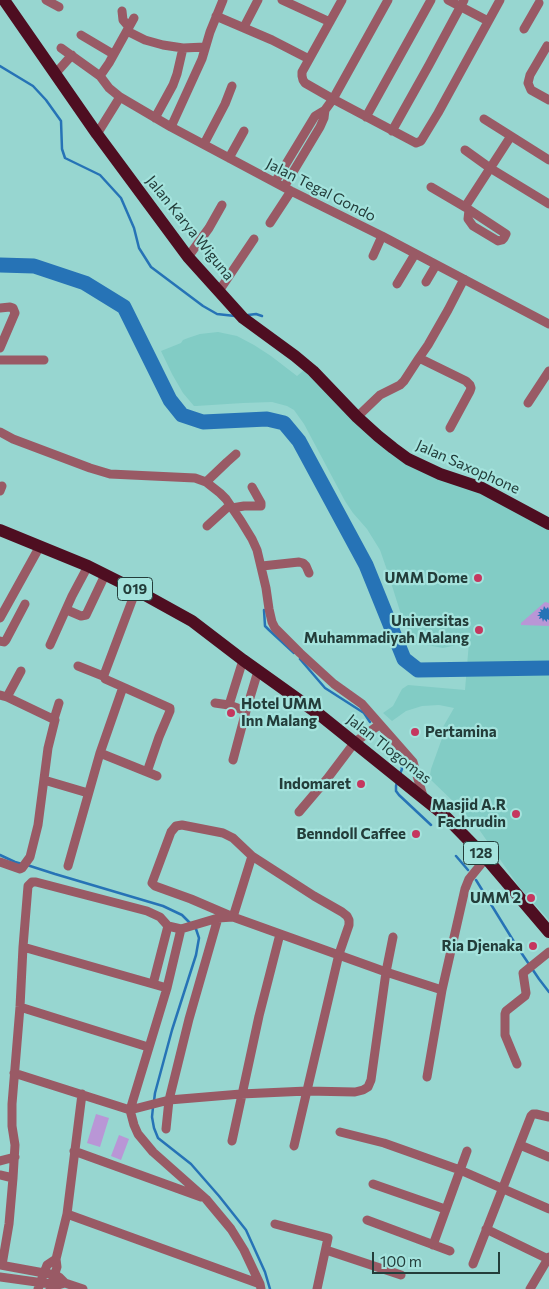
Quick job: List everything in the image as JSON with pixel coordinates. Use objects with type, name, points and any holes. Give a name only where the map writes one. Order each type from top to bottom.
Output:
[{"type":"main road","name":"Jalan Karya Wiguna","points":[[4,0],[97,134],[188,257],[241,315],[277,341],[313,371]]},
{"type":"main road","name":"Jalan Saxophone","points":[[313,371],[357,417],[408,459],[440,474],[482,488],[549,524]]},
{"type":"main road","name":"019","points":[[0,530],[88,566],[136,590],[192,622],[258,671]]},
{"type":"main road","name":"Jalan Tlogomas","points":[[258,671],[320,715],[423,796],[486,858],[549,932]]},
{"type":"street","points":[[46,0],[59,7]]},
{"type":"street","points":[[171,127],[190,89],[223,0]]},
{"type":"street","points":[[244,27],[258,0]]},
{"type":"street","points":[[282,0],[330,22]]},
{"type":"street","points":[[342,0],[302,72],[303,80],[333,99],[416,143],[422,141],[500,0]]},
{"type":"street","points":[[270,223],[320,128],[326,110],[388,0]]},
{"type":"street","points":[[366,117],[431,0]]},
{"type":"street","points":[[448,0],[462,4],[488,21]]},
{"type":"street","points":[[524,29],[538,1]]},
{"type":"street","points":[[392,131],[462,4]]},
{"type":"street","points":[[122,12],[127,31],[140,38],[157,44],[183,48],[205,47]]},
{"type":"street","points":[[216,16],[244,27],[309,59]]},
{"type":"street","points":[[100,76],[134,18]]},
{"type":"street","points":[[81,35],[114,54]]},
{"type":"street","points":[[548,44],[530,75],[528,83],[531,90],[549,100]]},
{"type":"street","name":"Jalan Tegal Gondo","points":[[61,48],[100,76],[120,98],[155,118],[549,324]]},
{"type":"street","points":[[155,118],[173,85],[183,48]]},
{"type":"street","points":[[55,74],[72,55]]},
{"type":"street","points":[[204,144],[225,104],[232,86]]},
{"type":"street","points":[[97,134],[120,98]]},
{"type":"street","points":[[275,182],[315,116],[326,110]]},
{"type":"street","points":[[484,119],[549,160]]},
{"type":"street","points":[[229,158],[244,131]]},
{"type":"street","points":[[431,187],[467,209],[511,136]]},
{"type":"street","points":[[465,150],[490,168],[549,204]]},
{"type":"street","points":[[188,257],[209,228],[222,205]]},
{"type":"street","points":[[373,256],[382,236]]},
{"type":"street","points":[[219,291],[254,239]]},
{"type":"street","points":[[397,284],[415,254]]},
{"type":"street","points":[[426,282],[436,265]]},
{"type":"street","points":[[357,417],[380,395],[404,381],[428,345],[464,279]]},
{"type":"street","points":[[0,308],[10,307],[15,312],[0,348]]},
{"type":"street","points":[[418,358],[466,381],[470,385],[470,391],[450,428]]},
{"type":"street","points":[[0,360],[44,360]]},
{"type":"street","points":[[528,403],[549,371]]},
{"type":"street","points":[[0,432],[90,468],[110,474],[195,478],[206,482],[220,493],[226,510],[252,539],[262,566],[269,609],[272,622],[276,628],[327,678],[362,704],[413,762],[423,796]]},
{"type":"street","points":[[206,482],[236,454]]},
{"type":"street","points":[[207,526],[226,510],[244,506],[261,506],[261,502],[252,487]]},
{"type":"street","points":[[0,618],[40,546]]},
{"type":"street","points":[[262,566],[299,562],[306,566],[309,573]]},
{"type":"street","points":[[50,645],[88,566]]},
{"type":"street","points":[[67,610],[81,616],[86,615],[105,575]]},
{"type":"street","points":[[103,676],[136,590]]},
{"type":"street","points":[[0,641],[4,642],[6,640],[25,604]]},
{"type":"street","points":[[229,705],[243,660]]},
{"type":"street","points":[[78,666],[170,708],[147,772]]},
{"type":"street","points":[[21,670],[3,696],[54,719]]},
{"type":"street","points":[[233,760],[258,671]]},
{"type":"street","points":[[68,866],[100,753],[123,687]]},
{"type":"street","points":[[0,862],[16,869],[22,868],[28,859],[38,825],[48,748],[59,702]]},
{"type":"street","points":[[215,703],[229,705],[246,711]]},
{"type":"street","points":[[299,812],[355,742],[379,724]]},
{"type":"street","points":[[100,753],[157,776]]},
{"type":"street","points":[[44,780],[88,793]]},
{"type":"street","points":[[294,1146],[339,954],[349,920],[342,912],[252,856],[233,838],[223,833],[182,825],[176,826],[171,832],[152,881],[152,884],[155,886],[233,917],[339,954],[386,972],[442,990]]},
{"type":"street","points":[[233,917],[252,856]]},
{"type":"street","points":[[427,1077],[442,990],[465,889],[469,879],[486,858]]},
{"type":"street","points":[[65,1284],[55,1275],[1,1265],[9,1224],[15,1157],[12,1104],[27,888],[32,882],[36,882],[147,911],[160,917],[168,926],[182,929],[218,918],[233,917]]},
{"type":"street","points":[[166,1129],[167,1101],[218,918]]},
{"type":"street","points":[[153,984],[168,926]]},
{"type":"street","points":[[182,929],[130,1110],[138,1134],[149,1147],[206,1199],[231,1229],[244,1250],[261,1286]]},
{"type":"street","points":[[232,1141],[241,1094],[280,934]]},
{"type":"street","points":[[14,1073],[130,1110],[167,1101],[241,1094],[307,1091],[355,1092],[363,1090],[368,1087],[371,1080],[386,972],[393,938]]},
{"type":"street","points":[[23,948],[166,988]]},
{"type":"street","points":[[517,1064],[504,1035],[506,1011],[525,996],[523,973],[549,952]]},
{"type":"street","points":[[20,1007],[148,1047]]},
{"type":"street","points":[[51,1287],[57,1267],[56,1258],[67,1214],[82,1094]]},
{"type":"street","points":[[473,1264],[531,1116],[536,1114],[549,1117]]},
{"type":"street","points":[[340,1132],[384,1143],[460,1170],[549,1209]]},
{"type":"street","points":[[520,1145],[549,1157]]},
{"type":"street","points":[[74,1151],[206,1199]]},
{"type":"street","points":[[433,1245],[467,1151]]},
{"type":"street","points":[[0,1161],[15,1157]]},
{"type":"street","points":[[0,1175],[13,1178]]},
{"type":"street","points":[[373,1184],[445,1209]]},
{"type":"street","points":[[67,1214],[261,1286]]},
{"type":"street","points":[[367,1220],[450,1251]]},
{"type":"street","points":[[275,1224],[327,1237],[317,1289]]},
{"type":"street","points":[[486,1229],[548,1258],[530,1289]]},
{"type":"street","points":[[326,1250],[401,1275]]},
{"type":"street","points":[[39,1286],[47,1265],[56,1258]]},
{"type":"street","points":[[0,1277],[39,1286],[51,1287],[65,1284],[83,1289]]},
{"type":"shaded area","name":"Universitas Muhammadiyah Malang","points":[[218,332],[237,336],[254,345],[297,376],[304,370],[380,442],[549,527],[549,920],[520,888],[478,828],[431,780],[431,769],[445,730],[443,727],[454,708],[439,705],[422,706],[406,711],[392,721],[383,713],[393,706],[402,689],[408,685],[465,690],[469,642],[443,648],[427,645],[414,637],[404,624],[380,550],[367,529],[345,501],[304,424],[294,410],[272,402],[194,406],[183,393],[161,351],[200,334]]},
{"type":"shaded area","points":[[545,602],[549,603],[549,626],[521,625],[521,623]]},
{"type":"shaded area","points":[[96,1114],[109,1118],[100,1147],[87,1143]]},
{"type":"shaded area","points":[[119,1135],[129,1139],[121,1160],[111,1156]]},
{"type":"water","points":[[544,606],[546,609],[548,607],[549,610],[549,620],[547,619],[547,622],[544,619],[543,622],[542,618],[539,619],[540,616],[537,616],[540,614],[538,612],[541,612],[540,609],[543,610]]},
{"type":"waterway","points":[[0,66],[33,86],[61,121],[62,149],[65,158],[100,175],[121,198],[134,228],[139,248],[151,267],[203,306],[217,314],[235,316]]},
{"type":"waterway","points":[[0,265],[34,266],[85,283],[124,307],[170,400],[182,415],[203,422],[267,419],[284,423],[299,441],[366,565],[404,659],[418,670],[549,668]]},
{"type":"waterway","points":[[248,315],[256,314],[262,316]]},
{"type":"waterway","points":[[264,610],[265,626],[294,653]]},
{"type":"waterway","points":[[300,659],[325,688],[364,713],[370,722]]},
{"type":"waterway","points":[[400,774],[401,764]]},
{"type":"waterway","points":[[397,782],[396,791],[399,795],[431,825]]},
{"type":"waterway","points":[[0,855],[22,864]]},
{"type":"waterway","points":[[456,856],[468,870]]},
{"type":"waterway","points":[[27,865],[163,906],[182,915],[190,923]]},
{"type":"waterway","points":[[476,880],[516,945],[549,992]]},
{"type":"waterway","points":[[154,1101],[172,1030],[196,955],[199,938],[194,927]]},
{"type":"waterway","points":[[153,1107],[152,1117],[158,1138],[191,1164],[246,1230],[265,1272],[270,1289]]},
{"type":"place","name":"UMM Dome","points":[[478,578]]},
{"type":"place","name":"Universitas Muhammadiyah Malang","points":[[479,630]]},
{"type":"place","name":"Hotel UMM Inn Malang","points":[[231,713]]},
{"type":"place","name":"Pertamina","points":[[415,732]]},
{"type":"place","name":"Indomaret","points":[[361,784]]},
{"type":"place","name":"Masjid A.R Fachrudin","points":[[516,814]]},
{"type":"place","name":"Benndoll Caffee","points":[[416,834]]},
{"type":"place","name":"UMM 2","points":[[531,898]]},
{"type":"place","name":"Ria Djenaka","points":[[533,946]]}]
